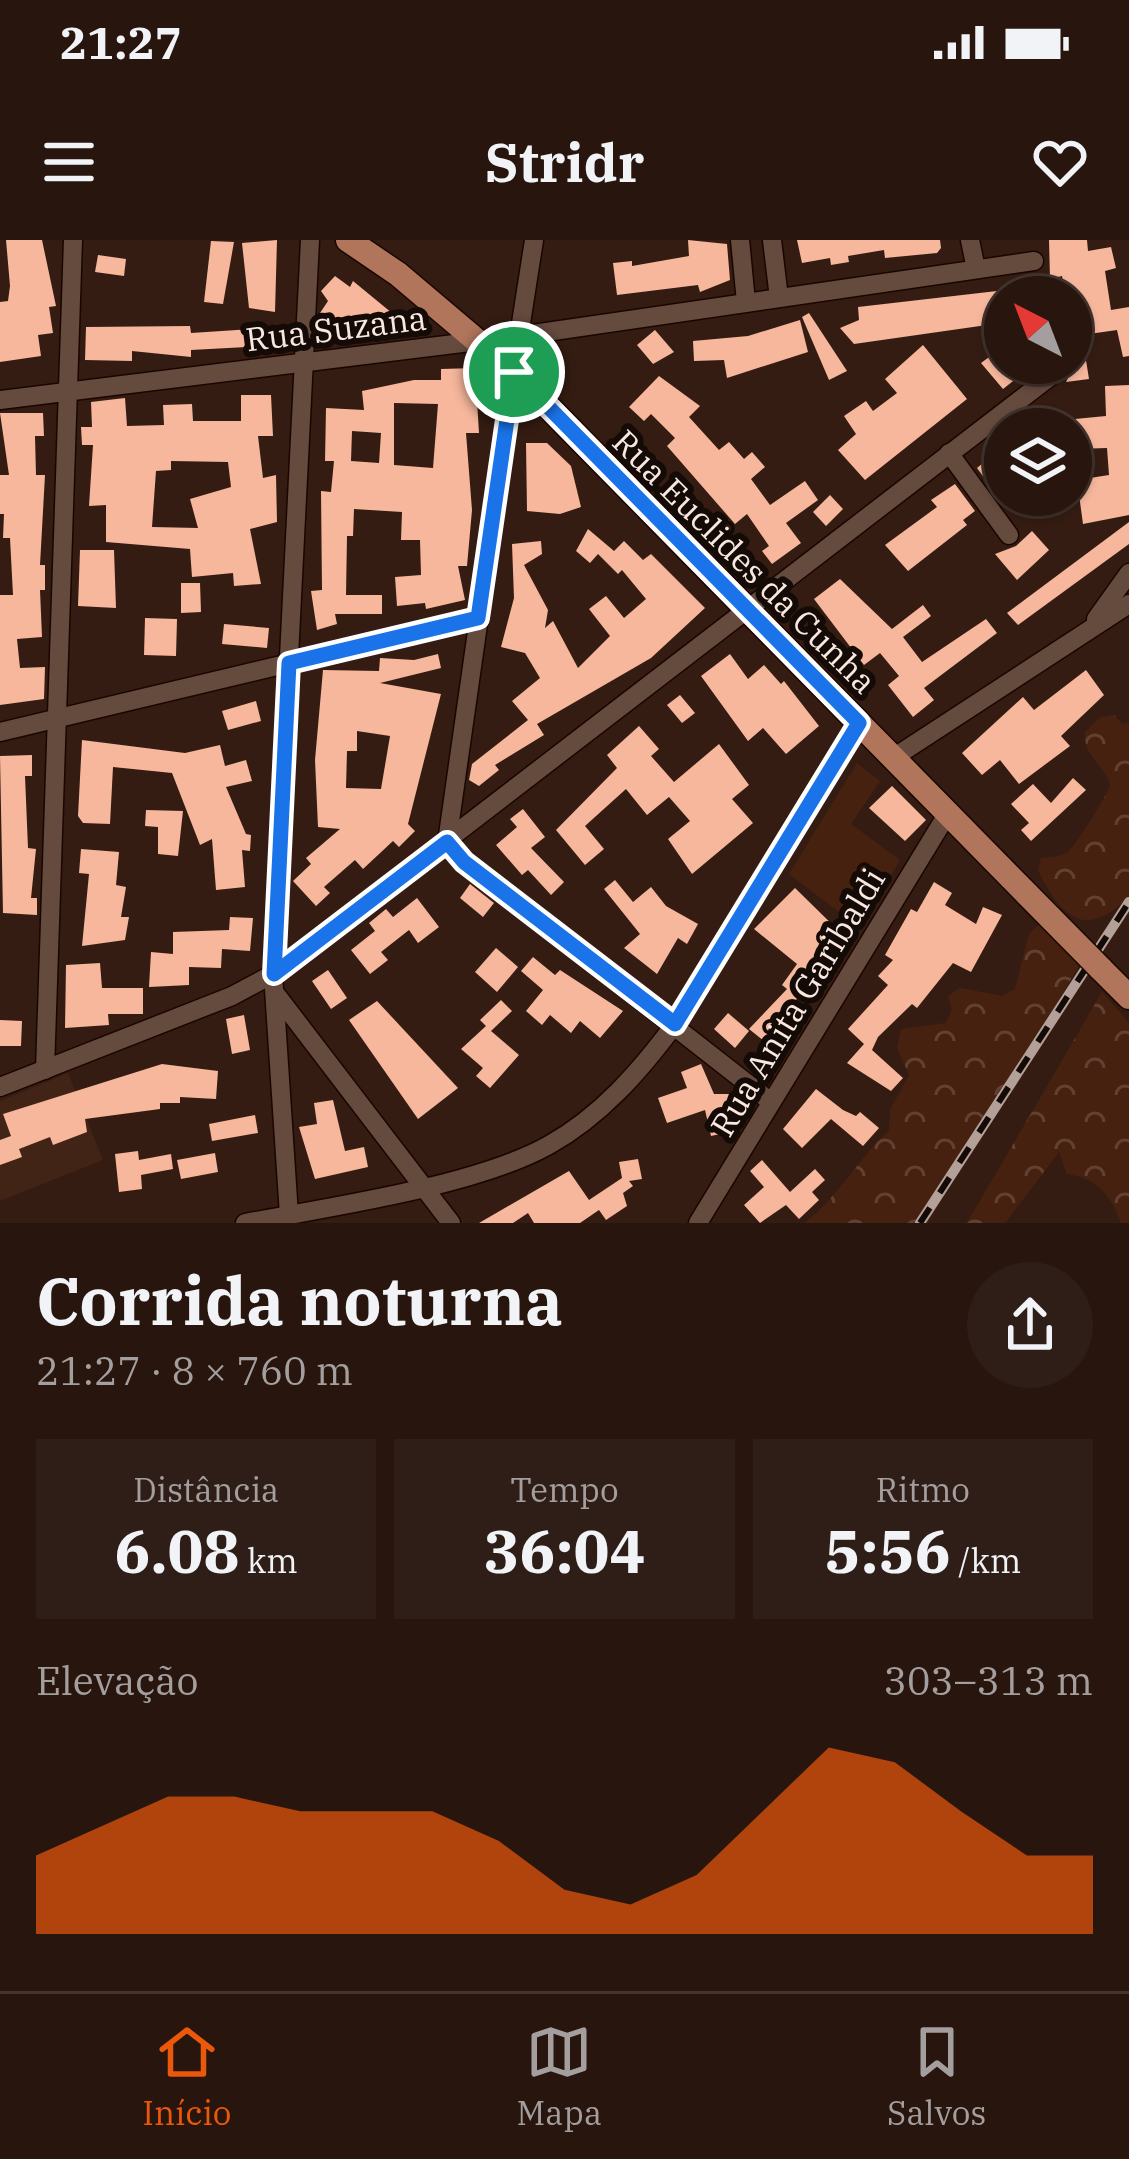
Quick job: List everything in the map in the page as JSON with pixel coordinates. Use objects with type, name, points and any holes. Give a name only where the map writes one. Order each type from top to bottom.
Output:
[{"type":"main road","name":"Rua Euclides da Cunha","points":[[348,240],[514,372],[1129,997]]},
{"type":"street","points":[[45,1070],[73,240]]},
{"type":"street","points":[[289,1215],[274,984],[310,240]]},
{"type":"street","points":[[519,336],[534,240]]},
{"type":"street","points":[[740,240],[746,302]]},
{"type":"street","points":[[772,240],[779,298]]},
{"type":"street","points":[[970,240],[976,269]]},
{"type":"street","name":"Rua Suzana","points":[[0,400],[519,336],[1034,261]]},
{"type":"street","points":[[514,372],[447,842],[464,862],[771,1102]]},
{"type":"street","points":[[0,1087],[274,984],[447,842],[1040,384]]},
{"type":"street","points":[[949,453],[1009,535]]},
{"type":"street","points":[[1086,632],[1129,573]]},
{"type":"street","points":[[893,758],[1129,604]]},
{"type":"street","points":[[0,732],[478,618]]},
{"type":"street","points":[[245,1223],[289,1215],[336,1214],[426,1184],[495,1168],[550,1145],[640,1071],[675,1024],[859,723]]},
{"type":"street","name":"Rua Anita Garibaldi","points":[[698,1223],[947,813]]},
{"type":"street","points":[[274,984],[451,1223]]},
{"type":"shaded area","points":[[68,1073],[103,1160],[0,1201],[0,1101]]},
{"type":"green space","points":[[1114,715],[1122,724],[1129,722],[1129,896],[1114,910],[1088,920],[1077,918],[1056,901],[1038,870],[1041,858],[1069,851],[1105,796],[1110,784],[1087,748],[1085,732],[1101,717]]},
{"type":"green space","points":[[857,763],[880,781],[851,824],[900,860],[860,928],[789,874]]},
{"type":"green space","points":[[1040,924],[1080,964],[928,1223],[805,1223],[889,1130],[890,1110],[909,1075],[897,1048],[901,1029],[946,1023],[952,1009],[948,996],[960,988],[1002,996],[1015,989],[1029,934]]},
{"type":"green space","points":[[1102,992],[1129,1023],[1129,1223],[1121,1223],[1113,1204],[1095,1184],[1067,1174],[1059,1152],[1005,1223],[967,1223]]},
{"type":"building","points":[[6,240],[42,240],[56,306],[49,307],[53,333],[38,335],[41,356],[0,362],[0,302],[8,301],[10,286]]},
{"type":"building","points":[[277,240],[275,312],[249,308],[242,243]]},
{"type":"building","points":[[688,240],[727,244],[730,280],[700,292],[698,285],[617,295],[613,263],[632,261],[632,266],[689,256]]},
{"type":"building","points":[[797,240],[940,240],[941,248],[937,253],[885,258],[884,250],[848,256],[849,262],[831,265],[830,258],[802,263]]},
{"type":"building","points":[[1049,240],[1087,240],[1088,251],[1111,247],[1116,268],[1105,271],[1111,310],[1129,307],[1129,356],[1123,357],[1117,330],[1092,334],[1092,276],[1050,276]]},
{"type":"building","points":[[211,241],[234,242],[223,304],[204,302]]},
{"type":"building","points":[[98,255],[126,259],[124,276],[95,272]]},
{"type":"building","points":[[335,276],[350,287],[353,281],[398,318],[392,331],[372,340],[360,335],[354,342],[320,313],[328,301],[321,291]]},
{"type":"building","points":[[984,292],[984,325],[854,344],[840,328],[859,320],[858,307]]},
{"type":"building","points":[[809,313],[847,371],[829,380],[802,317]]},
{"type":"building","points":[[800,320],[808,352],[727,378],[724,360],[694,361],[693,341],[748,336]]},
{"type":"building","points":[[190,326],[191,333],[281,327],[282,345],[191,350],[191,357],[132,351],[132,361],[85,360],[86,327]]},
{"type":"building","points":[[655,330],[674,352],[653,364],[637,345]]},
{"type":"building","points":[[923,345],[967,399],[865,480],[838,450],[856,434],[844,416],[866,401],[873,411],[897,393],[885,379]]},
{"type":"building","points":[[475,368],[479,433],[466,433],[472,510],[467,566],[458,566],[465,600],[426,609],[425,603],[397,606],[395,577],[421,575],[420,540],[401,540],[402,512],[354,509],[353,536],[347,536],[346,595],[382,595],[382,614],[335,614],[337,624],[317,630],[311,591],[322,590],[321,491],[331,492],[334,461],[325,461],[326,408],[364,410],[362,391],[414,380],[441,380],[441,369]],"holes":[[[394,403],[438,404],[433,468],[394,465]],[[352,431],[381,433],[379,463],[351,461]]]},
{"type":"building","points":[[659,376],[700,406],[689,417],[719,450],[729,442],[744,459],[752,452],[765,467],[751,479],[770,505],[805,481],[818,500],[786,523],[801,543],[772,564],[762,551],[769,546],[747,514],[735,524],[667,446],[675,438],[651,414],[644,421],[629,407]]},
{"type":"building","points":[[1129,385],[1129,515],[1083,524],[1082,516],[1092,516],[1092,478],[1109,475],[1107,448],[1092,448],[1092,417],[1106,416],[1105,386]]},
{"type":"building","points":[[241,395],[271,395],[273,436],[258,436],[263,478],[276,475],[277,522],[250,529],[261,584],[234,586],[233,573],[192,577],[190,549],[106,542],[106,505],[89,506],[93,445],[82,445],[81,427],[92,427],[91,402],[125,398],[127,426],[164,425],[163,405],[192,404],[193,421],[241,421]],"holes":[[[171,461],[228,462],[231,487],[190,499],[198,528],[152,527],[156,471],[171,470]]]},
{"type":"building","points":[[0,413],[43,413],[44,436],[35,436],[36,475],[45,475],[42,637],[17,639],[20,668],[45,667],[44,699],[0,705],[0,595],[13,595],[10,538],[3,538],[4,514],[0,514],[0,475],[9,475]]},
{"type":"building","points":[[526,443],[547,443],[571,466],[581,507],[560,514],[527,511]]},
{"type":"building","points":[[955,484],[975,511],[963,520],[967,525],[908,571],[885,545],[937,507],[931,500]]},
{"type":"building","points":[[830,495],[843,509],[826,526],[813,512]]},
{"type":"building","points":[[1129,522],[1129,544],[1018,625],[1007,613]]},
{"type":"building","points":[[588,529],[614,551],[624,541],[643,560],[651,554],[705,608],[651,658],[537,724],[544,735],[495,765],[499,770],[479,786],[469,780],[472,764],[528,720],[512,701],[540,678],[525,653],[501,647],[514,598],[512,544],[541,541],[542,554],[524,565],[548,610],[545,628],[553,621],[578,668],[610,636],[589,609],[606,596],[624,618],[646,599],[622,570],[618,574],[598,554],[590,563],[576,551]]},
{"type":"building","points":[[1032,531],[1049,550],[1017,580],[995,554],[1016,546]]},
{"type":"building","points":[[80,550],[114,550],[116,608],[78,606]]},
{"type":"building","points":[[840,579],[892,629],[923,605],[931,616],[903,637],[922,662],[986,619],[997,633],[924,688],[934,700],[913,717],[888,685],[899,676],[880,653],[864,665],[814,599]]},
{"type":"building","points":[[181,583],[200,583],[201,612],[181,613]]},
{"type":"building","points":[[145,618],[177,619],[176,656],[144,655]]},
{"type":"building","points":[[224,624],[269,628],[267,648],[222,644]]},
{"type":"building","points":[[438,654],[441,668],[380,683],[441,694],[408,824],[415,831],[399,847],[393,841],[363,869],[355,860],[324,887],[330,893],[316,906],[293,881],[311,864],[306,858],[340,829],[318,827],[315,760],[323,670],[379,671],[380,658],[414,660]],"holes":[[[357,731],[390,736],[381,789],[346,788],[347,751],[357,751]]]},
{"type":"building","points":[[730,654],[748,679],[764,665],[781,684],[784,681],[819,726],[786,754],[763,728],[748,741],[701,676]]},
{"type":"building","points":[[1086,670],[1104,695],[1061,736],[1070,746],[1019,784],[1000,760],[982,775],[962,753],[1023,697],[1034,710]]},
{"type":"building","points":[[680,695],[695,713],[682,723],[667,705]]},
{"type":"building","points":[[256,701],[261,721],[228,730],[222,711]]},
{"type":"building","points":[[639,726],[659,749],[651,756],[674,782],[719,744],[749,785],[732,799],[753,823],[692,874],[668,839],[690,821],[669,797],[647,815],[626,789],[585,826],[604,849],[585,865],[556,830],[617,768],[607,755]]},
{"type":"building","points":[[82,740],[185,753],[220,745],[225,766],[246,760],[252,781],[226,787],[246,834],[251,835],[250,851],[242,850],[245,887],[216,890],[212,839],[200,845],[172,773],[113,767],[110,824],[83,823],[78,816]]},
{"type":"building","points":[[32,755],[32,776],[25,776],[28,848],[36,849],[31,898],[37,898],[37,915],[3,913],[0,756]]},
{"type":"building","points":[[1073,778],[1086,790],[1031,841],[1021,830],[1029,823],[1011,804],[1033,784],[1051,803]]},
{"type":"building","points":[[892,786],[926,820],[905,841],[869,808]]},
{"type":"building","points":[[523,809],[545,837],[531,848],[564,882],[551,895],[528,870],[522,875],[496,845],[517,827],[510,819]]},
{"type":"building","points":[[146,810],[183,811],[178,856],[158,854],[158,827],[145,826]]},
{"type":"building","points":[[81,849],[119,852],[116,885],[126,887],[121,917],[129,917],[125,940],[82,946],[89,874],[79,873]]},
{"type":"building","points":[[615,880],[633,902],[651,887],[666,906],[698,924],[687,944],[678,938],[657,974],[624,948],[640,934],[604,889]]},
{"type":"building","points":[[934,882],[952,893],[945,905],[976,924],[983,907],[1002,915],[971,972],[953,963],[917,1008],[912,1004],[878,1037],[872,1050],[903,1078],[891,1091],[847,1063],[864,1044],[848,1029],[888,985],[878,976],[893,960],[885,955],[911,909],[917,912]]},
{"type":"building","points":[[470,884],[494,903],[483,917],[460,898]]},
{"type":"building","points":[[795,888],[845,937],[808,980],[769,1045],[749,1029],[787,989],[782,985],[797,964],[754,929]]},
{"type":"building","points":[[417,898],[439,927],[418,943],[409,930],[381,952],[388,960],[370,974],[351,950],[375,931],[369,923],[386,909],[393,917]]},
{"type":"building","points":[[230,917],[253,918],[250,951],[222,949],[221,968],[189,967],[189,985],[149,987],[151,952],[173,954],[173,932],[229,930]]},
{"type":"building","points":[[496,948],[518,967],[497,992],[475,972]]},
{"type":"building","points":[[533,957],[555,975],[560,970],[623,1011],[600,1038],[580,1021],[571,1033],[550,1015],[542,1025],[526,1011],[543,990],[521,971]]},
{"type":"building","points":[[100,963],[102,988],[143,988],[143,1014],[108,1014],[109,1025],[65,1028],[66,965]]},
{"type":"building","points":[[328,970],[347,998],[331,1009],[312,981]]},
{"type":"building","points":[[501,1000],[512,1011],[491,1031],[519,1055],[490,1088],[476,1076],[483,1068],[461,1049],[486,1026],[480,1020]]},
{"type":"building","points":[[377,1001],[458,1088],[418,1119],[349,1020]]},
{"type":"building","points":[[728,1013],[749,1031],[735,1048],[714,1029]]},
{"type":"building","points":[[244,1015],[250,1050],[232,1054],[226,1019]]},
{"type":"building","points":[[0,1020],[22,1021],[21,1046],[0,1046]]},
{"type":"building","points":[[162,1064],[218,1071],[216,1099],[180,1097],[180,1103],[160,1103],[160,1109],[85,1119],[87,1132],[53,1145],[50,1137],[19,1149],[22,1157],[0,1165],[0,1140],[11,1136],[3,1114]]},
{"type":"building","points":[[701,1064],[714,1094],[736,1094],[745,1101],[744,1118],[729,1132],[711,1136],[705,1110],[667,1123],[658,1098],[687,1088],[681,1072]]},
{"type":"building","points":[[816,1089],[843,1110],[856,1116],[860,1112],[879,1128],[863,1146],[831,1119],[802,1148],[783,1129]]},
{"type":"building","points":[[333,1100],[345,1151],[364,1147],[368,1167],[315,1179],[299,1127],[317,1124],[314,1103]]},
{"type":"building","points":[[255,1115],[258,1133],[212,1141],[209,1124]]},
{"type":"building","points":[[138,1151],[139,1160],[171,1154],[173,1169],[141,1175],[142,1189],[119,1192],[115,1154]]},
{"type":"building","points":[[215,1153],[218,1172],[181,1179],[177,1160]]},
{"type":"building","points":[[638,1159],[642,1179],[629,1181],[633,1186],[623,1193],[627,1206],[606,1220],[599,1210],[580,1223],[534,1223],[528,1213],[513,1223],[479,1223],[569,1171],[589,1200],[622,1178],[619,1162]]},
{"type":"building","points":[[762,1160],[790,1192],[815,1169],[825,1180],[812,1192],[819,1200],[799,1219],[786,1205],[760,1223],[744,1205],[764,1187],[750,1171]]},
{"type":"railway","points":[[920,1223],[1129,902]]},
{"type":"route","points":[[514,372],[859,723],[675,1024],[464,862],[447,842],[274,974],[289,663],[478,618],[514,372]]}]
